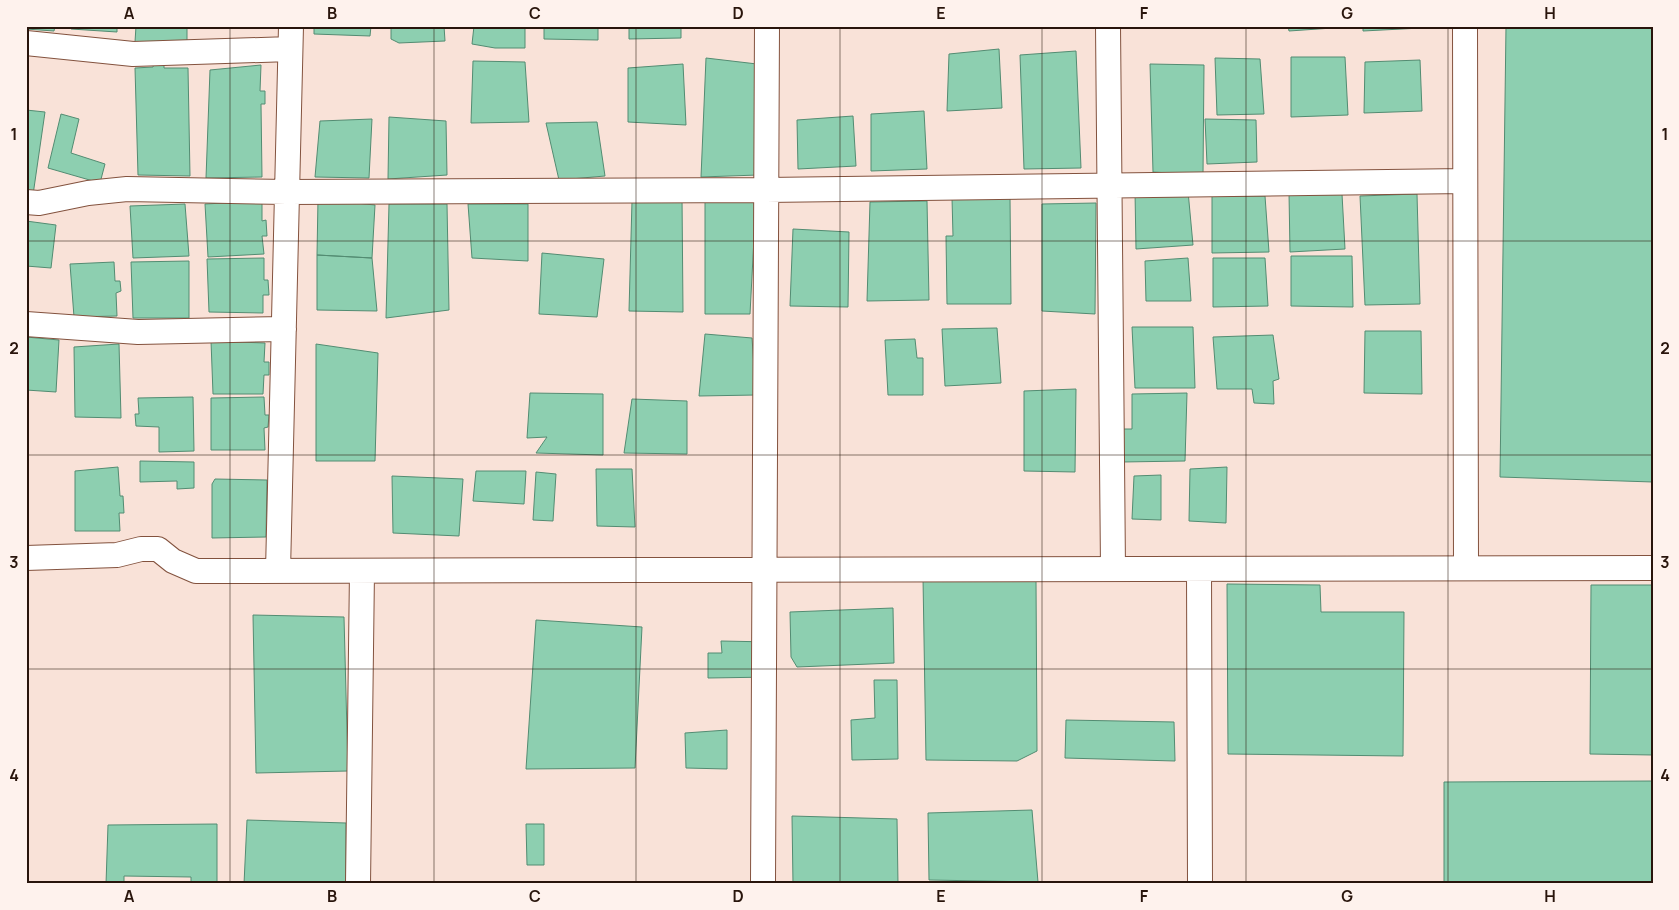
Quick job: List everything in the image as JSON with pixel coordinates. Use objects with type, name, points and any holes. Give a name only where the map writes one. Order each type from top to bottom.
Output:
[{"type":"street","points":[[278,571],[291,26]]},
{"type":"street","points":[[763,884],[767,26]]},
{"type":"street","points":[[1108,26],[1113,570]]},
{"type":"street","points":[[1465,26],[1466,568]]},
{"type":"street","points":[[26,43],[133,54],[290,50]]},
{"type":"street","points":[[26,202],[39,203],[88,193],[127,189],[287,192],[766,190],[1465,181]]},
{"type":"street","points":[[26,324],[138,332],[284,329]]},
{"type":"street","points":[[26,558],[117,555],[141,549],[158,549],[173,561],[196,571],[1653,568]]},
{"type":"street","points":[[1199,569],[1200,884]]},
{"type":"street","points":[[358,884],[362,571]]},
{"type":"building","points":[[26,26],[55,26],[54,31],[26,29]]},
{"type":"building","points":[[72,26],[117,26],[117,32],[71,29]]},
{"type":"building","points":[[136,26],[187,26],[187,41],[135,42]]},
{"type":"building","points":[[314,26],[371,26],[370,36],[314,34]]},
{"type":"building","points":[[391,26],[444,26],[445,41],[399,43],[391,39]]},
{"type":"building","points":[[474,26],[525,26],[525,48],[495,48],[472,44]]},
{"type":"building","points":[[544,26],[598,26],[598,40],[544,39]]},
{"type":"building","points":[[629,26],[681,26],[681,38],[629,39]]},
{"type":"building","points":[[1288,26],[1347,26],[1347,27],[1289,31]]},
{"type":"building","points":[[1363,26],[1421,26],[1421,28],[1363,31]]},
{"type":"building","points":[[1506,26],[1653,26],[1653,482],[1500,477]]},
{"type":"building","points":[[999,49],[1002,108],[947,111],[949,54]]},
{"type":"building","points":[[1076,51],[1081,168],[1024,169],[1020,55]]},
{"type":"building","points":[[1291,57],[1345,57],[1348,115],[1291,117]]},
{"type":"building","points":[[706,58],[757,64],[758,175],[701,177]]},
{"type":"building","points":[[1215,58],[1260,59],[1264,114],[1217,115]]},
{"type":"building","points":[[1420,60],[1422,111],[1364,113],[1365,62]]},
{"type":"building","points":[[473,61],[525,62],[529,122],[471,123]]},
{"type":"building","points":[[164,62],[164,68],[188,68],[190,176],[138,175],[135,68],[153,67],[154,63]]},
{"type":"building","points":[[683,64],[686,125],[628,122],[628,68]]},
{"type":"building","points":[[1150,64],[1204,65],[1203,175],[1153,172]]},
{"type":"building","points":[[261,65],[260,91],[265,91],[265,104],[261,104],[262,177],[206,178],[210,70]]},
{"type":"building","points":[[26,110],[45,112],[33,195],[26,194]]},
{"type":"building","points":[[924,111],[927,169],[871,171],[871,114]]},
{"type":"building","points":[[61,114],[79,119],[71,153],[105,164],[100,183],[48,168]]},
{"type":"building","points":[[853,116],[856,166],[798,169],[797,120]]},
{"type":"building","points":[[389,117],[446,121],[447,175],[388,179]]},
{"type":"building","points":[[372,119],[369,178],[315,177],[320,121]]},
{"type":"building","points":[[1205,119],[1256,120],[1257,162],[1207,164]]},
{"type":"building","points":[[597,122],[605,176],[559,180],[546,123]]},
{"type":"building","points":[[1188,191],[1193,245],[1136,249],[1135,192]]},
{"type":"building","points":[[1289,193],[1342,194],[1345,249],[1290,252]]},
{"type":"building","points":[[1417,194],[1420,304],[1365,305],[1360,196]]},
{"type":"building","points":[[682,196],[683,312],[629,311],[632,201]]},
{"type":"building","points":[[1212,196],[1265,196],[1269,252],[1212,253]]},
{"type":"building","points":[[1010,197],[1011,304],[947,304],[946,236],[953,236],[952,198]]},
{"type":"building","points":[[318,199],[375,205],[372,258],[317,255]]},
{"type":"building","points":[[756,200],[750,314],[705,314],[705,202]]},
{"type":"building","points":[[262,201],[262,221],[266,220],[267,236],[262,236],[264,254],[208,257],[205,204]]},
{"type":"building","points":[[927,201],[929,300],[867,301],[870,202]]},
{"type":"building","points":[[1096,203],[1095,314],[1042,311],[1042,204]]},
{"type":"building","points":[[185,204],[189,256],[133,258],[130,206]]},
{"type":"building","points":[[389,204],[447,204],[449,310],[386,318]]},
{"type":"building","points":[[468,204],[528,204],[528,261],[472,258]]},
{"type":"building","points":[[26,221],[56,225],[51,268],[26,266]]},
{"type":"building","points":[[793,229],[849,232],[848,307],[790,306]]},
{"type":"building","points":[[542,253],[604,259],[597,317],[539,314]]},
{"type":"building","points":[[317,255],[372,258],[377,311],[317,310]]},
{"type":"building","points":[[1291,256],[1352,256],[1353,307],[1291,306]]},
{"type":"building","points":[[264,258],[264,280],[268,280],[269,295],[263,295],[263,313],[209,312],[207,259]]},
{"type":"building","points":[[1188,258],[1191,301],[1146,301],[1145,261]]},
{"type":"building","points":[[1213,258],[1265,258],[1268,306],[1213,307]]},
{"type":"building","points":[[189,261],[189,318],[133,318],[131,262]]},
{"type":"building","points":[[114,262],[115,281],[120,281],[121,291],[116,293],[117,316],[74,317],[70,264]]},
{"type":"building","points":[[1132,327],[1193,327],[1195,388],[1135,388]]},
{"type":"building","points":[[997,328],[1001,383],[945,386],[942,329]]},
{"type":"building","points":[[1365,331],[1421,331],[1422,394],[1364,393]]},
{"type":"building","points":[[705,334],[752,338],[756,395],[699,396]]},
{"type":"building","points":[[1273,335],[1279,379],[1273,381],[1274,404],[1254,403],[1252,389],[1217,389],[1213,337]]},
{"type":"building","points":[[26,337],[59,340],[56,392],[26,390]]},
{"type":"building","points":[[915,339],[917,358],[923,358],[923,395],[888,395],[885,340]]},
{"type":"building","points":[[211,341],[265,343],[264,362],[269,362],[269,375],[264,375],[263,394],[213,394]]},
{"type":"building","points":[[119,344],[121,418],[75,417],[74,347]]},
{"type":"building","points":[[316,344],[378,353],[375,461],[316,461]]},
{"type":"building","points":[[1076,389],[1075,472],[1024,471],[1024,391]]},
{"type":"building","points":[[530,393],[603,394],[603,455],[536,453],[547,437],[527,438]]},
{"type":"building","points":[[1187,393],[1185,461],[1122,462],[1121,429],[1132,429],[1132,394]]},
{"type":"building","points":[[193,397],[194,451],[159,452],[159,427],[136,426],[135,414],[139,414],[138,398]]},
{"type":"building","points":[[264,397],[265,415],[269,415],[268,427],[264,428],[265,450],[211,450],[211,398]]},
{"type":"building","points":[[632,399],[687,401],[687,454],[624,453]]},
{"type":"building","points":[[140,461],[194,462],[194,488],[177,489],[177,481],[140,482]]},
{"type":"building","points":[[118,467],[120,496],[123,496],[124,513],[119,513],[120,531],[75,531],[75,471]]},
{"type":"building","points":[[1227,467],[1226,523],[1189,521],[1190,469]]},
{"type":"building","points":[[596,469],[632,469],[635,527],[597,526]]},
{"type":"building","points":[[476,471],[526,471],[524,504],[473,501]]},
{"type":"building","points":[[536,472],[556,474],[553,521],[533,520]]},
{"type":"building","points":[[1161,475],[1161,520],[1132,519],[1134,476]]},
{"type":"building","points":[[392,476],[463,479],[459,536],[393,533]]},
{"type":"building","points":[[215,479],[267,480],[266,537],[212,538],[212,484]]},
{"type":"building","points":[[923,578],[1036,580],[1037,751],[1017,761],[926,760]]},
{"type":"building","points":[[1227,584],[1320,585],[1321,612],[1404,612],[1403,756],[1228,754]]},
{"type":"building","points":[[1591,585],[1653,585],[1653,755],[1590,754]]},
{"type":"building","points":[[893,608],[894,663],[797,667],[791,657],[790,612]]},
{"type":"building","points":[[253,615],[344,617],[348,771],[256,773]]},
{"type":"building","points":[[536,620],[642,627],[635,768],[526,769]]},
{"type":"building","points":[[721,641],[771,642],[772,677],[708,678],[708,653],[722,653]]},
{"type":"building","points":[[874,680],[897,680],[898,759],[852,760],[851,720],[875,718]]},
{"type":"building","points":[[1066,720],[1174,722],[1175,761],[1065,758]]},
{"type":"building","points":[[727,730],[727,769],[686,768],[685,733]]},
{"type":"building","points":[[1653,781],[1653,884],[1444,884],[1444,782]]},
{"type":"building","points":[[1032,810],[1038,882],[929,880],[928,813]]},
{"type":"building","points":[[792,816],[897,819],[898,884],[793,884]]},
{"type":"building","points":[[247,820],[346,823],[346,884],[244,884]]},
{"type":"building","points":[[217,824],[217,884],[191,884],[191,877],[124,876],[124,884],[106,884],[108,825]]},
{"type":"building","points":[[526,824],[544,824],[544,865],[527,865]]}]
